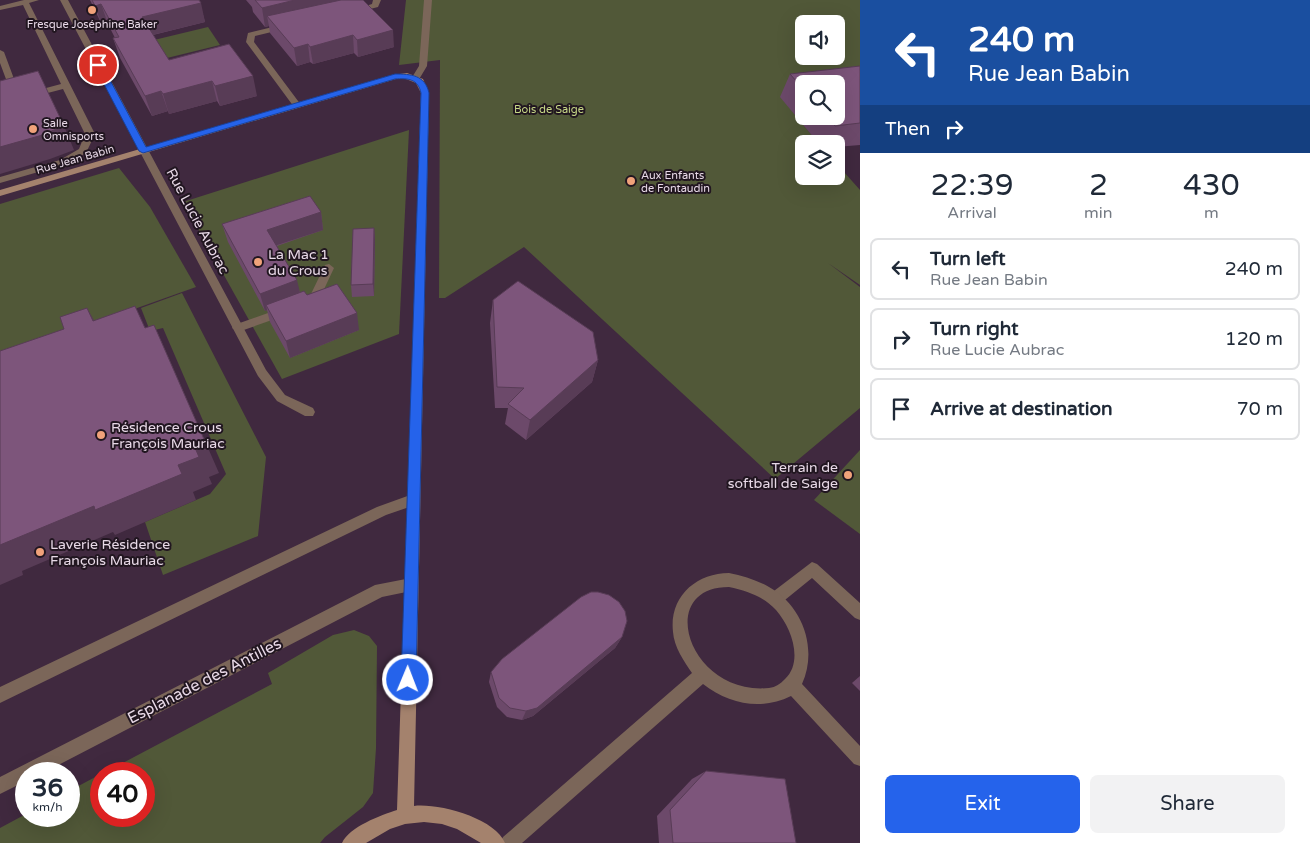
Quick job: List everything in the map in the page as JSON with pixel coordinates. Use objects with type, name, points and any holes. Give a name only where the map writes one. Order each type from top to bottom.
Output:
[{"type":"street","points":[[0,8],[35,0]]},
{"type":"street","name":"Rue Lucie Aubrac","points":[[64,0],[262,373],[282,398],[309,412]]},
{"type":"street","points":[[348,12],[375,4],[377,0]]},
{"type":"street","points":[[405,815],[425,93],[420,81],[415,79],[423,66],[428,0]]},
{"type":"street","points":[[0,180],[63,162],[83,151],[90,134],[25,2]]},
{"type":"street","points":[[281,27],[251,35],[250,42],[297,105]]},
{"type":"street","points":[[0,52],[17,98],[67,85]]},
{"type":"street","name":"Rue Jean Babin","points":[[0,193],[395,77],[407,76],[415,79]]},
{"type":"street","points":[[238,328],[314,299],[330,268]]},
{"type":"street","points":[[0,695],[382,511],[413,500]]},
{"type":"street","points":[[775,600],[812,569],[860,613]]},
{"type":"street","points":[[729,580],[748,583],[767,593],[775,600],[784,607],[794,622],[801,638],[803,656],[800,672],[791,684],[777,694],[759,698],[739,696],[719,688],[702,675],[689,657],[681,638],[680,619],[685,603],[695,590],[711,582],[729,580]]},
{"type":"street","name":"Esplanade des Antilles","points":[[0,786],[380,590],[411,585]]},
{"type":"street","points":[[508,843],[702,675]]},
{"type":"street","points":[[791,684],[860,758]]},
{"type":"street","points":[[351,843],[371,828],[405,815],[431,814],[456,819],[481,830],[496,843]]},
{"type":"green space","name":"Bois de Saige","points":[[406,0],[860,0],[860,88],[845,86],[845,75],[795,75],[795,89],[781,97],[795,114],[795,125],[804,125],[812,135],[795,135],[795,185],[845,185],[845,173],[860,190],[860,285],[828,263],[860,287],[860,408],[775,479],[524,247],[445,298],[439,298],[440,60],[399,65]]},
{"type":"green space","points":[[208,27],[220,45],[167,58],[154,40]]},
{"type":"green space","points":[[409,130],[399,334],[282,379],[183,202]]},
{"type":"green space","points":[[119,168],[150,207],[196,287],[0,357],[0,204]]},
{"type":"green space","points":[[182,293],[266,457],[258,536],[163,575],[145,522],[210,494],[226,474],[163,328],[150,331],[141,308]]},
{"type":"green space","name":"Terrain de softball de Saige","points":[[860,450],[860,534],[814,500]]},
{"type":"green space","points":[[354,630],[369,636],[377,646],[376,748],[373,793],[363,807],[320,843],[0,843],[0,828],[15,820],[15,827],[80,827],[80,785],[90,780],[90,827],[155,827],[155,762],[125,762],[272,684],[268,673],[333,635]]},
{"type":"building","points":[[92,0],[199,0],[201,3],[142,17],[169,60],[229,44],[253,76],[215,86],[212,81],[163,94],[161,91],[145,96],[113,38],[119,37],[101,4],[95,6]]},
{"type":"building","points":[[255,0],[295,0],[262,8]]},
{"type":"building","points":[[341,0],[363,0],[393,30],[357,40],[353,35],[310,47],[308,44],[294,48],[267,16]]},
{"type":"building","points":[[860,66],[860,123],[845,125],[845,75],[795,75],[795,80],[790,74]]},
{"type":"building","points":[[38,71],[64,126],[39,136],[0,147],[0,81]]},
{"type":"building","points":[[310,196],[321,212],[267,230],[297,280],[260,294],[222,224]]},
{"type":"building","points":[[374,228],[373,284],[351,285],[353,229]]},
{"type":"building","points":[[518,281],[593,332],[598,360],[530,420],[508,404],[524,388],[497,387],[493,300]]},
{"type":"building","points":[[337,284],[357,313],[286,341],[266,305],[304,291],[307,295]]},
{"type":"building","name":"Résidence Crous François Mauriac","points":[[135,306],[145,328],[154,325],[207,446],[196,450],[199,457],[178,465],[182,474],[95,510],[94,506],[0,545],[0,351],[64,329],[60,317],[87,308],[93,321]]},
{"type":"building","points":[[591,592],[609,595],[619,602],[625,611],[627,621],[622,637],[537,708],[526,711],[510,708],[499,698],[491,672],[502,659],[581,597]]},
{"type":"building","points":[[706,771],[785,779],[796,843],[673,843],[670,810]]},
{"type":"place","name":"Fresque Joséphine Baker","points":[[92,10]]},
{"type":"place","name":"Salle Omnisports","points":[[33,129]]},
{"type":"place","name":"Aux Enfants de Fontaudin","points":[[631,181]]},
{"type":"place","name":"La Mac 1 du Crous","points":[[258,262]]},
{"type":"place","name":"Résidence Crous François Mauriac","points":[[101,435]]},
{"type":"place","name":"Terrain de softball de Saige","points":[[848,475]]},
{"type":"place","name":"Laverie Résidence François Mauriac","points":[[40,552]]},
{"type":"route","points":[[98,65],[143,151],[395,77],[407,76],[420,81],[423,86],[425,93],[408,680]]}]
